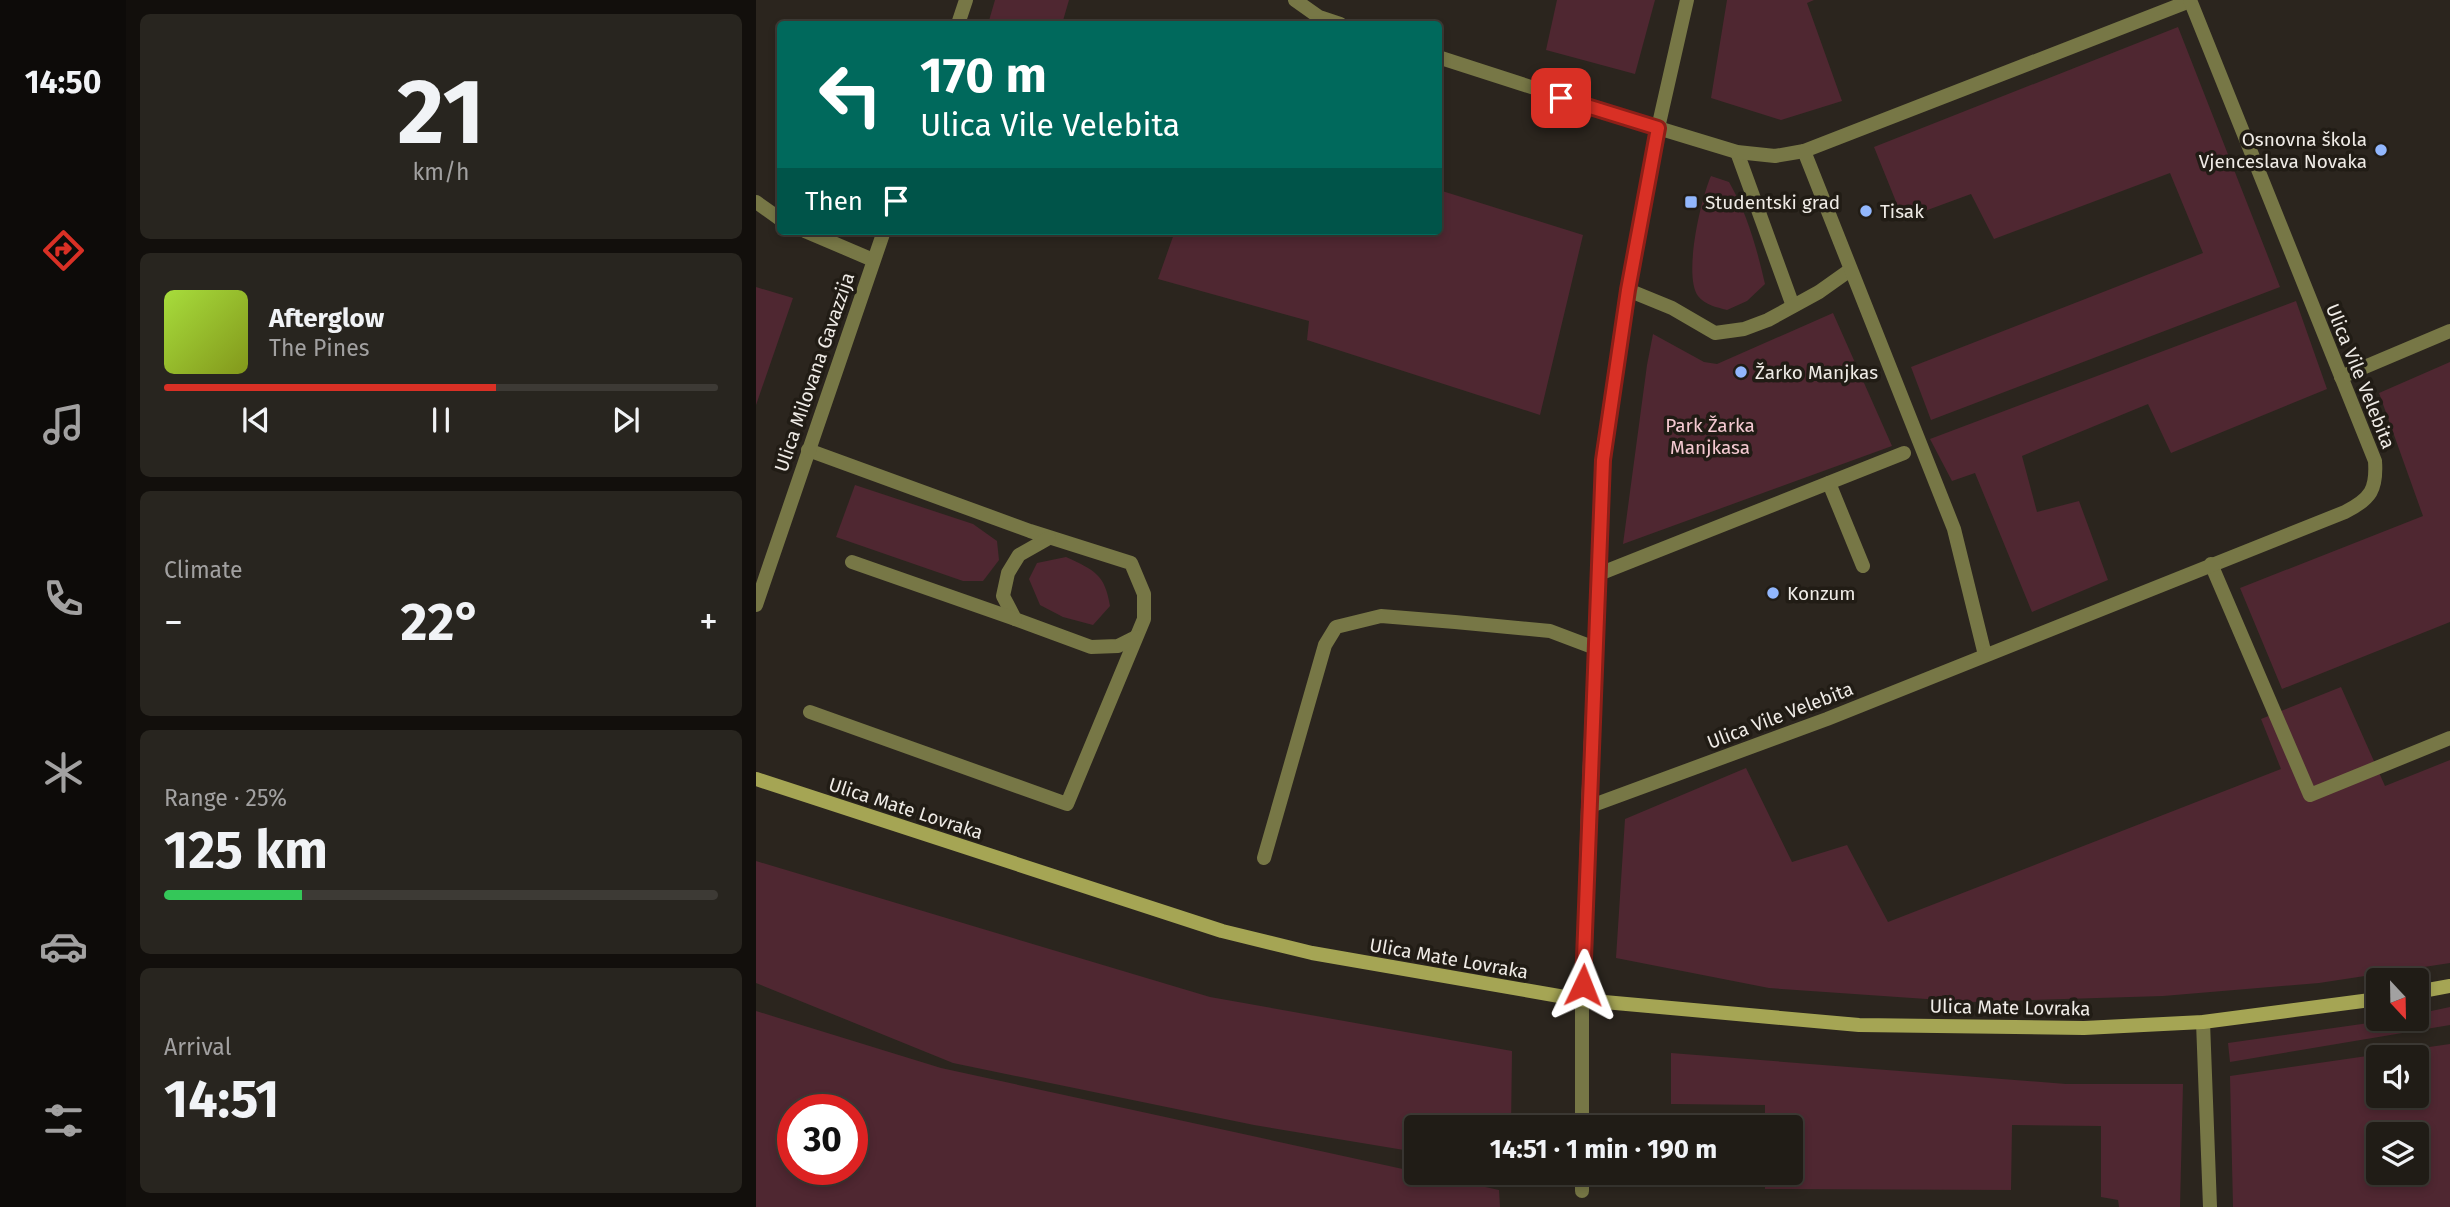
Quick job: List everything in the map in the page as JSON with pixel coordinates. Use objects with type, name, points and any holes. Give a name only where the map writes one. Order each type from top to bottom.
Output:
[{"type":"street","points":[[959,21],[966,0]]},
{"type":"street","points":[[1296,0],[1319,17],[1331,21]]},
{"type":"street","points":[[1582,1115],[1582,1000],[1588,807],[1603,460],[1628,290],[1658,128],[1687,0]]},
{"type":"street","name":"Ulica Vile Velebita","points":[[1442,58],[1635,122],[1737,152],[1774,156],[1804,151],[2190,1],[2375,461],[2376,476],[2372,492],[2360,505],[2345,512],[1827,719],[1588,807]]},
{"type":"street","points":[[1804,151],[1954,529],[1985,655]]},
{"type":"street","points":[[1737,152],[1793,306]]},
{"type":"street","points":[[756,202],[777,217]]},
{"type":"street","points":[[814,235],[873,260]]},
{"type":"street","name":"Ulica Milovana Gavazzija","points":[[756,605],[882,235]]},
{"type":"street","points":[[1628,290],[1672,309],[1715,333],[1744,329],[1768,320],[1819,292],[1850,270]]},
{"type":"street","points":[[2341,377],[2450,331]]},
{"type":"street","points":[[807,450],[1049,538],[1131,563],[1144,594],[1144,619],[1068,804],[810,712]]},
{"type":"street","points":[[1600,574],[1904,453]]},
{"type":"street","points":[[1829,483],[1863,566]]},
{"type":"street","points":[[1015,619],[1003,596],[1008,573],[1019,555],[1049,538]]},
{"type":"street","points":[[852,562],[1091,647],[1118,646],[1136,637]]},
{"type":"street","points":[[2211,564],[2311,795],[2450,738]]},
{"type":"street","points":[[1264,858],[1325,645],[1336,627],[1381,616],[1455,622],[1550,631],[1595,648]]},
{"type":"street","name":"Ulica Mate Lovraka","points":[[756,779],[1222,931],[1339,959],[1582,1000],[1859,1025],[2084,1028],[2203,1022],[2366,1001]]},
{"type":"street","points":[[2429,990],[2450,986]]},
{"type":"street","points":[[2203,1022],[2210,1207]]},
{"type":"street","points":[[1582,1185],[1582,1191]]},
{"type":"green space","points":[[995,0],[1069,0],[1063,21],[989,21]]},
{"type":"green space","points":[[1557,0],[1655,0],[1635,74],[1546,50]]},
{"type":"green space","points":[[1727,0],[1814,0],[1807,3],[1842,101],[1781,120],[1711,98]]},
{"type":"green space","points":[[2178,27],[2280,287],[1931,420],[1911,367],[2203,253],[2170,173],[1994,239],[1971,194],[1903,219],[1874,147]]},
{"type":"green space","points":[[1711,176],[1729,182],[1741,206],[1765,284],[1747,301],[1727,310],[1704,302],[1698,296],[1692,272],[1695,237]]},
{"type":"green space","points":[[1442,191],[1583,235],[1540,415],[1307,340],[1309,321],[1158,279],[1174,235],[1442,235]]},
{"type":"green space","points":[[756,287],[793,298],[756,405]]},
{"type":"green space","points":[[2296,301],[2327,389],[2171,453],[2148,404],[2022,456],[2037,512],[2079,501],[2108,580],[2032,612],[1975,473],[1952,481],[1930,439]]},
{"type":"green space","name":"Park Žarka Manjkasa","points":[[1833,313],[1892,446],[1623,544],[1653,334],[1704,362],[1717,364]]},
{"type":"green space","points":[[2450,362],[2450,622],[2282,689],[2240,588],[2423,516],[2379,393]]},
{"type":"green space","points":[[855,485],[973,524],[997,541],[999,560],[983,581],[963,581],[836,537]]},
{"type":"green space","points":[[1066,557],[1097,574],[1105,587],[1110,606],[1093,625],[1063,617],[1040,605],[1029,579],[1037,563]]},
{"type":"green space","points":[[2341,687],[2385,786],[2450,760],[2450,963],[2417,968],[2366,968],[2366,976],[2319,983],[2163,996],[1970,1002],[1769,988],[1616,958],[1625,819],[1746,768],[1792,862],[1847,845],[1888,922],[2281,769],[2261,719]]},
{"type":"green space","points":[[756,861],[1210,997],[1512,1051],[1511,1115],[1404,1115],[1404,1150],[1254,1125],[953,1063],[756,983]]},
{"type":"green space","points":[[2450,1007],[2450,1025],[2429,1029],[2429,1011]]},
{"type":"green space","points":[[756,1011],[941,1068],[1404,1169],[1404,1185],[1476,1185],[1499,1190],[1500,1207],[756,1207]]},
{"type":"green space","points":[[2366,1023],[2366,1031],[2414,1031],[2230,1062],[2228,1043]]},
{"type":"green space","points":[[2450,1044],[2450,1207],[2233,1207],[2230,1076],[2366,1056],[2366,1108],[2429,1108],[2429,1047]]},
{"type":"green space","points":[[1671,1053],[2066,1084],[2183,1084],[2180,1207],[2119,1207],[2118,1200],[2101,1197],[2101,1126],[2012,1125],[2011,1190],[1765,1189],[1765,1185],[1803,1185],[1803,1115],[1765,1115],[1765,1105],[1671,1104]]},
{"type":"place","name":"Osnovna škola Vjenceslava Novaka","points":[[2381,150]]},
{"type":"place","name":"Studentski grad","points":[[1691,202]]},
{"type":"place","name":"Tisak","points":[[1866,211]]},
{"type":"place","name":"Žarko Manjkas","points":[[1741,372]]},
{"type":"place","name":"Konzum","points":[[1773,593]]},
{"type":"route","points":[[1561,98],[1658,128],[1628,290],[1603,460],[1583,985]]}]
